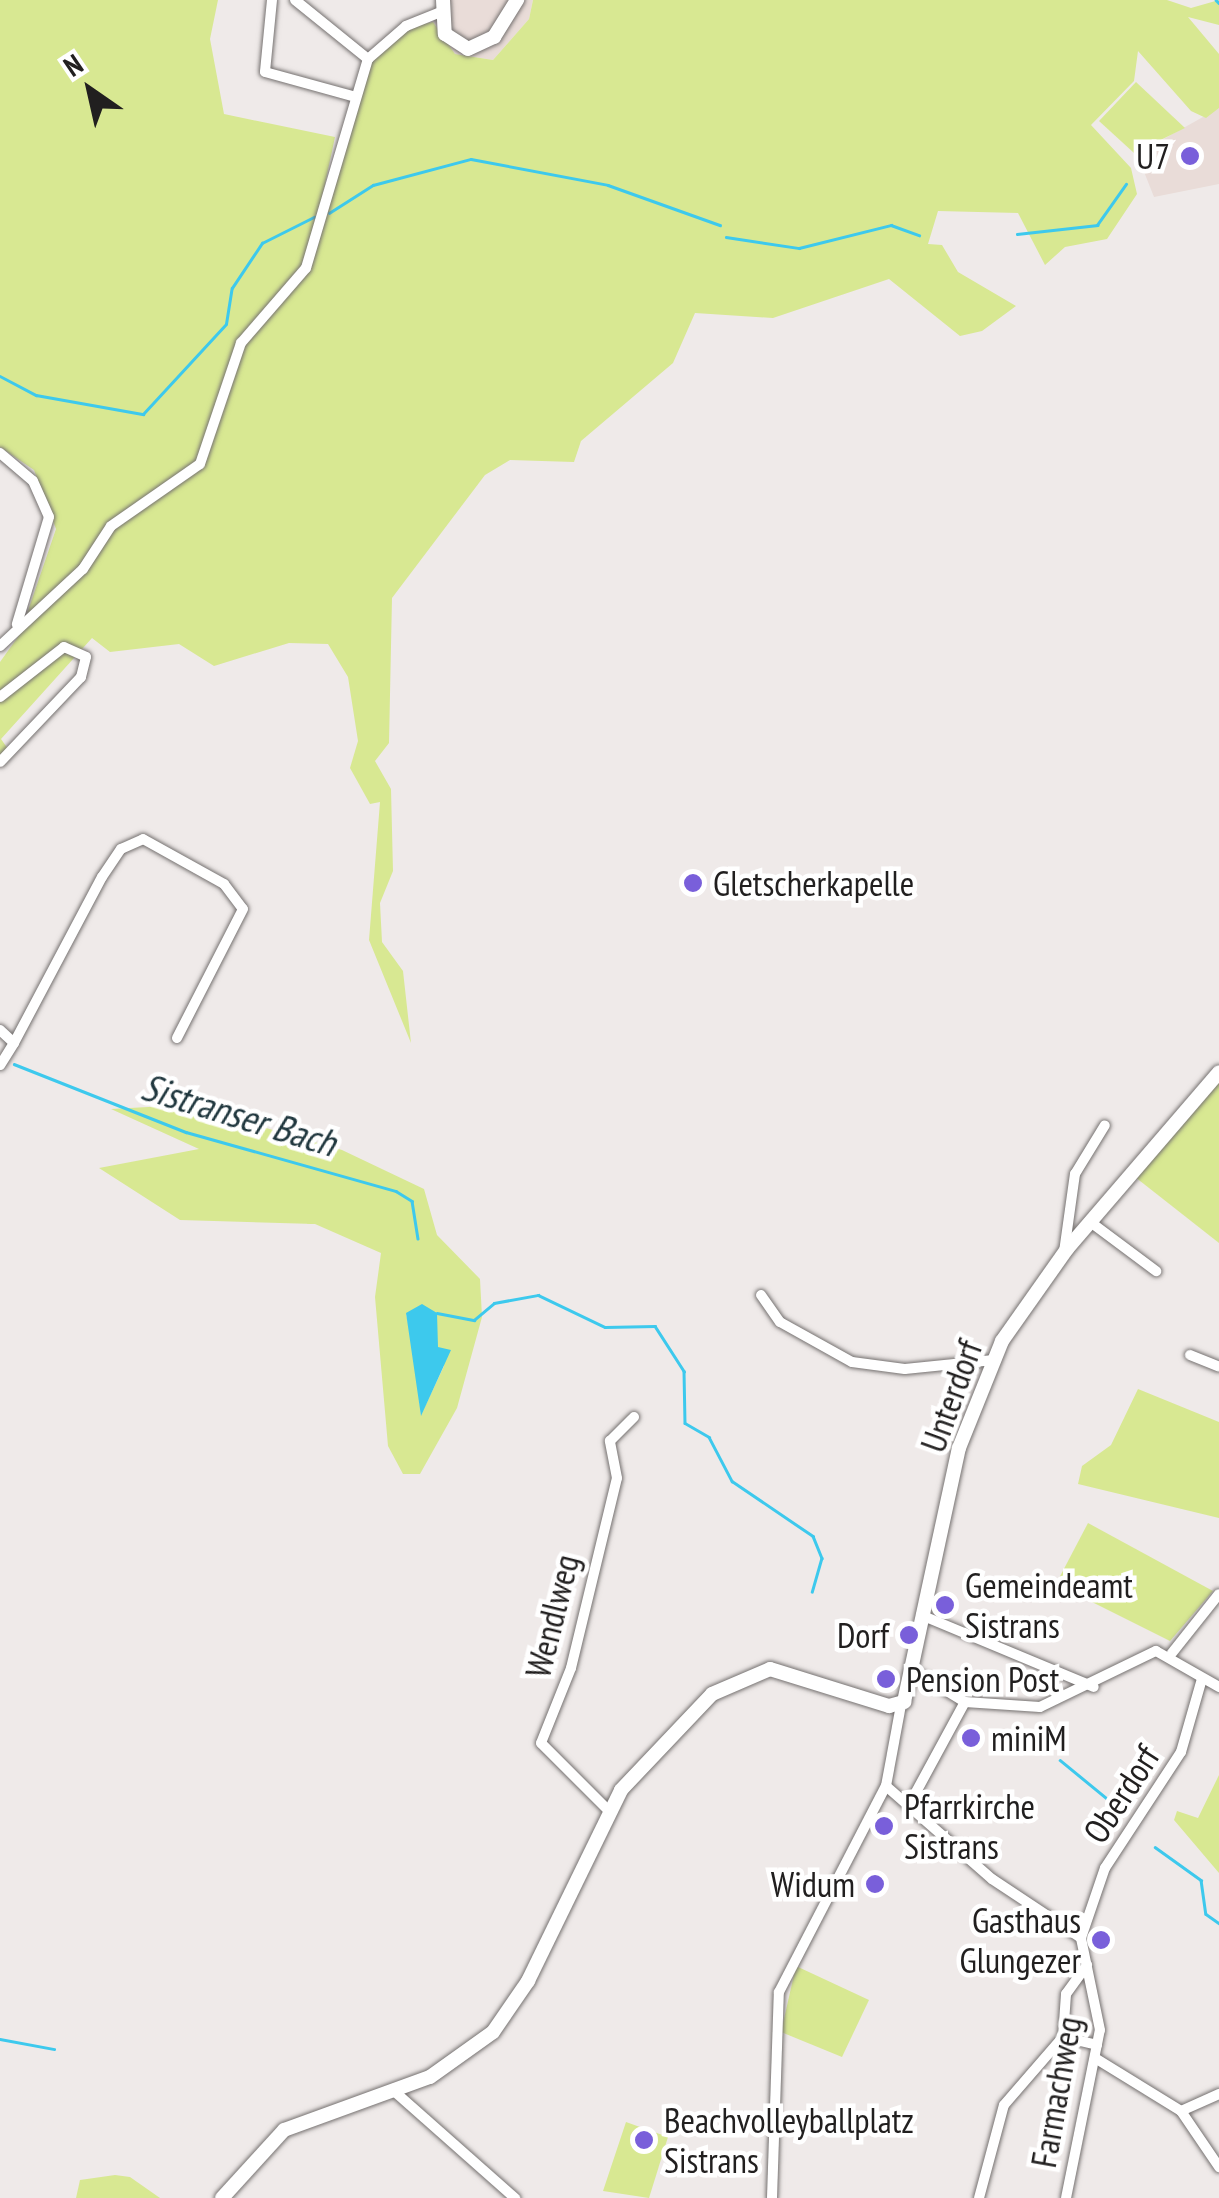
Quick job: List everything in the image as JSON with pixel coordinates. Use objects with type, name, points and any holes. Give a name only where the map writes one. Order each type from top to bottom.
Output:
[{"type":"main road","points":[[441,6],[449,40],[477,48],[517,0]]},
{"type":"main road","name":"Unterdorf","points":[[901,1705],[914,1671],[921,1614],[959,1448],[994,1360],[1064,1252],[1219,1072]]},
{"type":"main road","points":[[222,2198],[284,2130],[451,2066],[500,2023],[609,1812],[661,1739],[749,1672],[785,1670],[901,1705]]},
{"type":"street","points":[[272,0],[265,72],[352,96]]},
{"type":"street","points":[[295,0],[368,59]]},
{"type":"street","points":[[0,646],[17,625],[84,569],[110,526],[200,464],[241,343],[306,268],[352,96],[368,59],[406,26],[441,6]]},
{"type":"street","points":[[0,453],[33,481],[50,524],[17,625]]},
{"type":"street","points":[[0,698],[64,647],[86,657],[81,677],[0,762]]},
{"type":"street","points":[[0,1065],[116,856],[143,839],[230,889],[242,909],[177,1038]]},
{"type":"street","points":[[0,1030],[14,1043]]},
{"type":"street","points":[[1064,1252],[1075,1174],[1105,1125]]},
{"type":"street","points":[[1089,1221],[1156,1271]]},
{"type":"street","points":[[761,1295],[792,1332],[852,1362],[905,1369],[994,1360]]},
{"type":"street","points":[[1190,1355],[1219,1367]]},
{"type":"street","name":"Wendlweg","points":[[609,1812],[542,1742],[571,1668],[617,1478],[610,1442],[634,1417]]},
{"type":"street","points":[[1172,1653],[1219,1594]]},
{"type":"street","points":[[921,1614],[1094,1687]]},
{"type":"street","points":[[914,1671],[965,1702],[1033,1708],[1094,1687],[1142,1654],[1172,1653],[1202,1679],[1219,1687]]},
{"type":"street","name":"Oberdorf","points":[[1081,1938],[1112,1855],[1181,1752],[1202,1679]]},
{"type":"street","points":[[909,1805],[965,1702]]},
{"type":"street","points":[[772,2198],[782,1982],[886,1786],[901,1705]]},
{"type":"street","points":[[886,1786],[1000,1885],[1081,1938]]},
{"type":"street","name":"Farmachweg","points":[[1066,2198],[1098,2044],[1081,1938]]},
{"type":"street","points":[[979,2198],[1004,2105],[1063,2037],[1066,1994],[1088,1964]]},
{"type":"street","points":[[1063,2037],[1098,2044]]},
{"type":"street","points":[[1095,2058],[1181,2111],[1219,2167]]},
{"type":"street","points":[[394,2091],[514,2198]]},
{"type":"street","points":[[1181,2111],[1219,2094]]},
{"type":"shaded area","points":[[444,0],[533,0],[529,19],[493,60],[455,54],[433,22]]},
{"type":"shaded area","points":[[1219,108],[1219,184],[1154,197],[1137,154]]},
{"type":"green space","points":[[0,0],[218,0],[210,39],[224,114],[335,137],[314,236],[368,59],[409,27],[433,22],[455,54],[493,60],[529,19],[533,0],[1167,0],[1191,8],[1219,0],[1219,25],[1188,17],[1219,54],[1219,108],[1206,118],[1191,111],[1138,51],[1134,81],[1091,125],[1131,168],[1137,194],[1107,239],[1065,247],[1045,265],[1018,213],[938,211],[928,244],[942,245],[958,272],[1016,306],[982,331],[960,336],[889,279],[773,318],[695,313],[673,363],[581,441],[574,462],[510,460],[485,475],[392,598],[389,743],[375,761],[391,789],[393,871],[380,903],[382,942],[403,971],[411,1043],[369,940],[380,802],[370,804],[350,768],[358,741],[348,677],[328,644],[289,643],[214,666],[179,644],[110,652],[92,638],[1,739],[8,749],[0,755],[0,662],[20,634],[56,529],[34,470],[0,447]]},
{"type":"green space","points":[[1136,82],[1185,128],[1134,153],[1099,121]]},
{"type":"green space","points":[[1219,1082],[1219,1243],[1135,1177]]},
{"type":"green space","points":[[186,1105],[342,1150],[424,1189],[437,1235],[480,1279],[482,1317],[457,1408],[420,1474],[403,1474],[388,1446],[375,1297],[381,1253],[315,1224],[180,1220],[99,1168],[199,1149],[111,1109]],"holes":[[[406,1314],[444,1366],[421,1415]]]},
{"type":"green space","points":[[1138,1389],[1219,1422],[1219,1518],[1078,1484],[1082,1466],[1111,1445]]},
{"type":"green space","points":[[1088,1523],[1213,1591],[1170,1641],[1056,1584]]},
{"type":"green space","points":[[1219,1775],[1219,1873],[1174,1820],[1177,1811],[1198,1818]]},
{"type":"green space","points":[[796,1966],[869,2000],[842,2057],[781,2032]]},
{"type":"green space","points":[[626,2122],[668,2137],[649,2198],[603,2191]]},
{"type":"green space","points":[[130,2177],[160,2198],[76,2198],[80,2180]]},
{"type":"water","points":[[422,1304],[437,1313],[438,1347],[451,1350],[421,1416],[406,1313]]},
{"type":"waterway","points":[[1216,0],[1219,3]]},
{"type":"waterway","points":[[329,213],[373,185],[471,159],[608,185],[720,225]]},
{"type":"waterway","points":[[1017,234],[1097,225],[1126,184]]},
{"type":"waterway","points":[[0,376],[36,395],[143,414],[226,324],[232,288],[262,243],[314,217]]},
{"type":"waterway","points":[[726,237],[799,248],[891,225],[919,235]]},
{"type":"waterway","name":"Sistranser Bach","points":[[14,1064],[186,1132],[396,1191],[412,1201],[418,1239]]},
{"type":"waterway","name":"Sistranser Bach","points":[[437,1313],[474,1320],[494,1303],[538,1295],[605,1327],[655,1326],[684,1371],[685,1423],[709,1437],[732,1481],[813,1536],[822,1558],[812,1592]]},
{"type":"waterway","name":"Sistranser Bach","points":[[1060,1760],[1121,1810]]},
{"type":"waterway","name":"Sistranser Bach","points":[[1155,1847],[1201,1880],[1206,1914],[1219,1923]]},
{"type":"waterway","points":[[0,2039],[54,2049]]},
{"type":"place","name":"U7","points":[[1190,156]]},
{"type":"place","name":"Gletscherkapelle","points":[[693,883]]},
{"type":"place","name":"Gemeindeamt Sistrans","points":[[945,1605]]},
{"type":"place","name":"Dorf","points":[[909,1635]]},
{"type":"place","name":"Pension Post","points":[[886,1679]]},
{"type":"place","name":"miniM","points":[[971,1738]]},
{"type":"place","name":"Pfarrkirche Sistrans","points":[[884,1826]]},
{"type":"place","name":"Widum","points":[[875,1884]]},
{"type":"place","name":"Gasthaus Glungezer","points":[[1101,1940]]},
{"type":"place","name":"Beachvolleyballplatz Sistrans","points":[[644,2140]]}]
